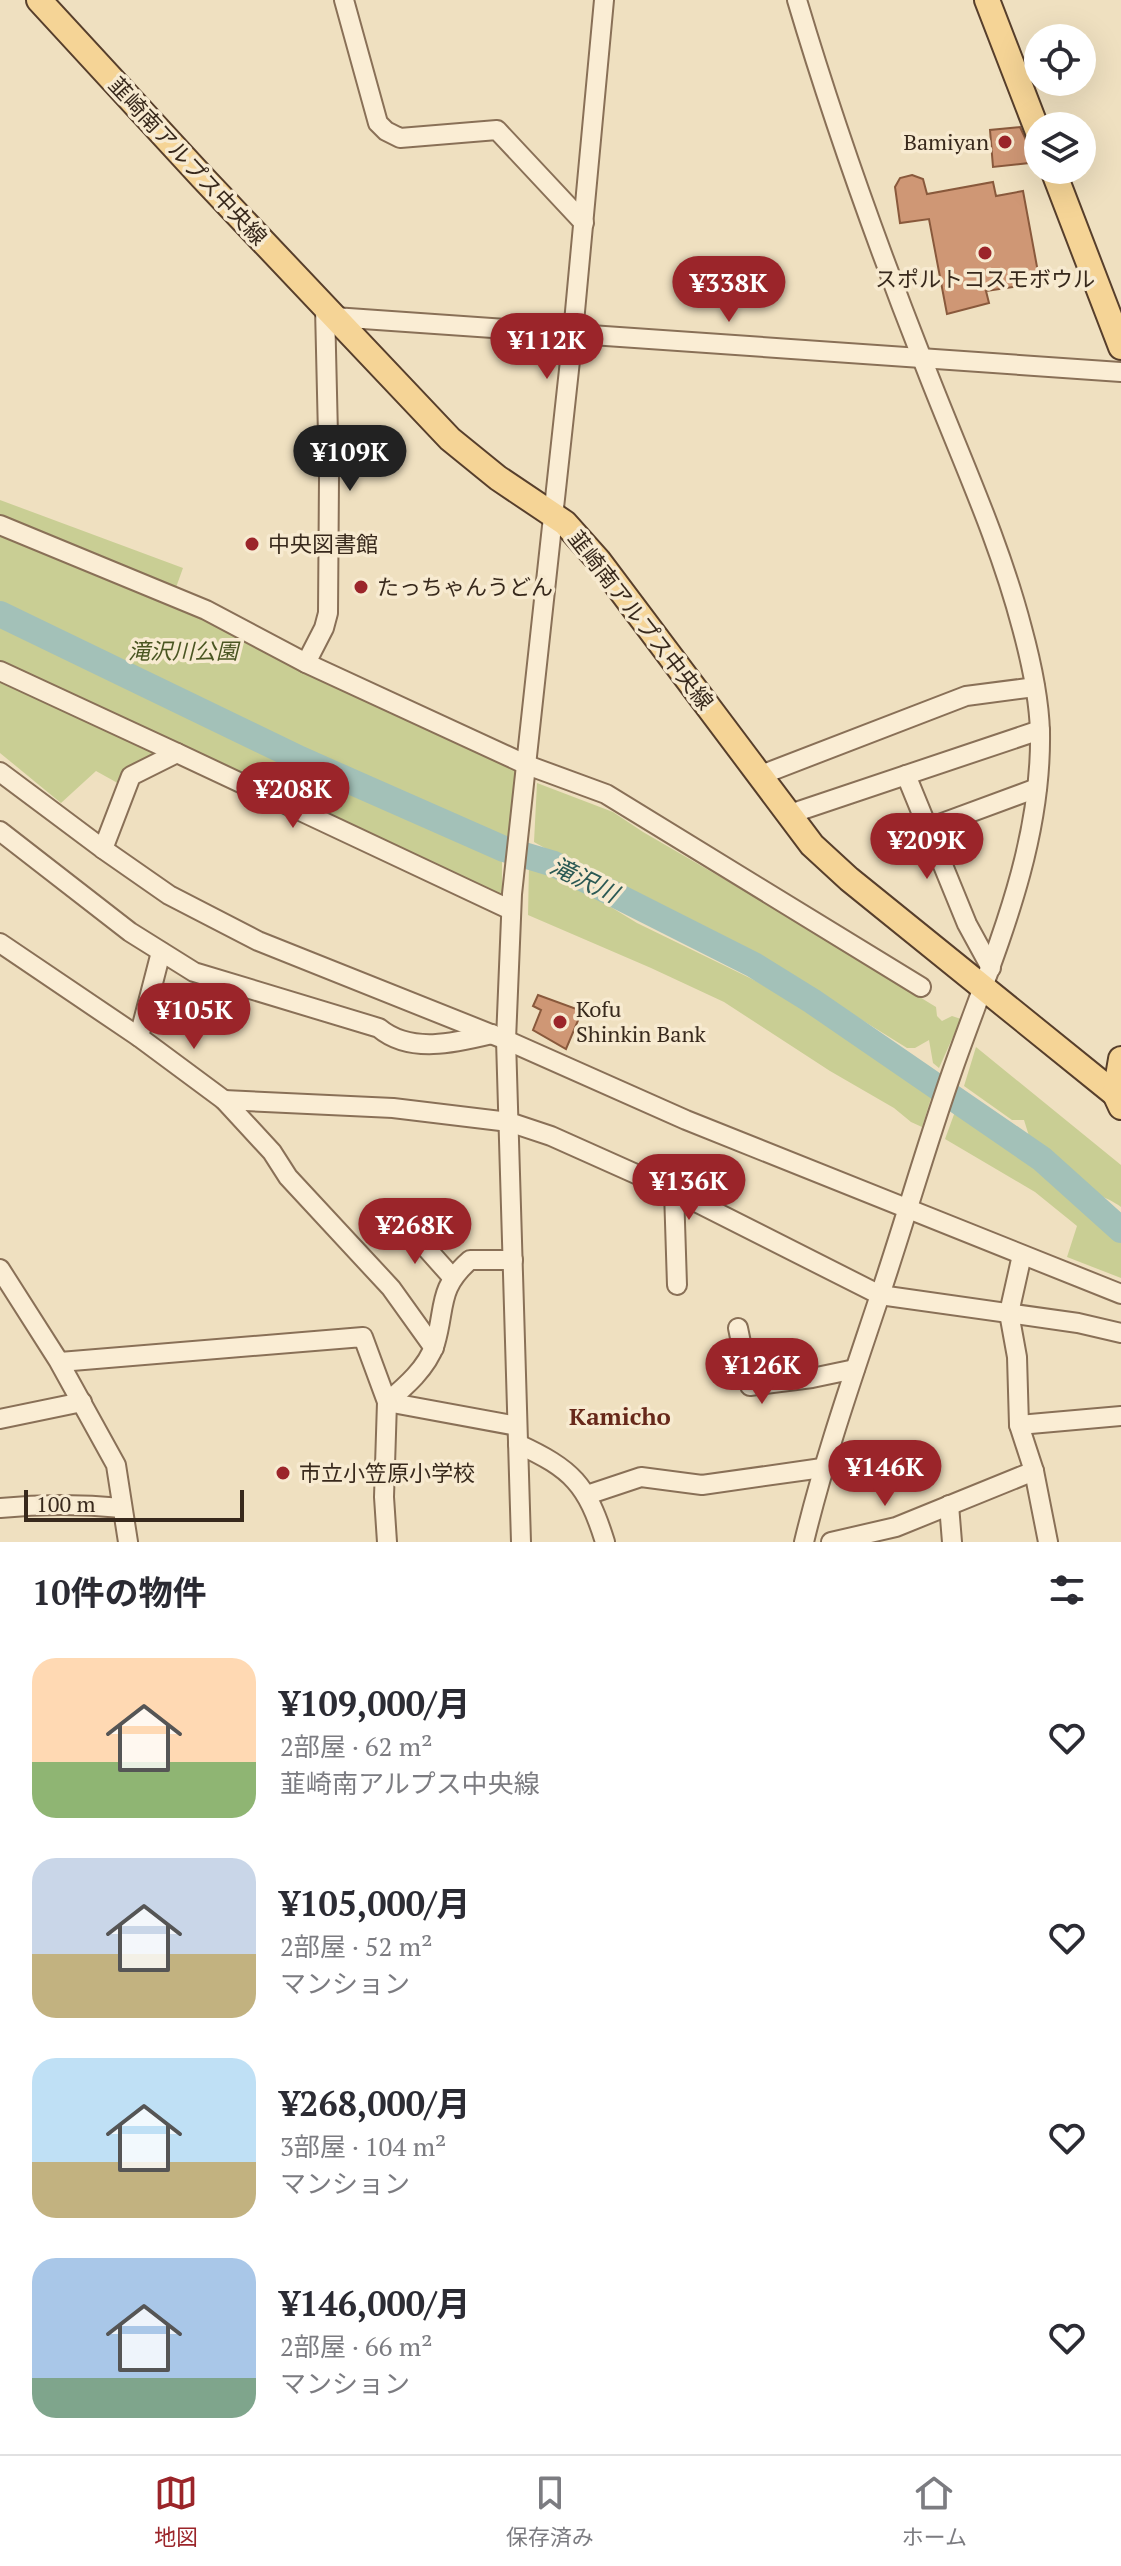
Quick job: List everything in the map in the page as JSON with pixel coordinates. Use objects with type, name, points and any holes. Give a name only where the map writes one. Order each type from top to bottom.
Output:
[{"type":"main road","name":"韮崎南アルプス中央線","points":[[39,0],[450,439],[498,478],[565,523],[598,560],[812,845],[849,879],[988,978],[1118,1101]]},
{"type":"main road","points":[[987,0],[1030,112]]},
{"type":"main road","points":[[1058,184],[1121,347]]},
{"type":"main road","points":[[1118,1101],[1121,1059]]},
{"type":"street","points":[[344,0],[378,123],[386,131],[400,138],[497,130],[584,223]]},
{"type":"street","points":[[521,1542],[509,1122],[499,1037],[573,333],[604,0]]},
{"type":"street","points":[[797,0],[817,69],[922,359],[1010,579],[1029,654],[1040,730],[1037,788],[1024,868],[988,978],[930,1134],[822,1468],[804,1542]]},
{"type":"street","points":[[306,663],[328,613],[329,312],[573,333],[1121,372]]},
{"type":"street","points":[[0,525],[206,610],[306,663],[527,765],[606,794],[921,987]]},
{"type":"street","points":[[0,671],[512,902]]},
{"type":"street","points":[[761,775],[966,696],[1035,687]]},
{"type":"street","points":[[790,814],[1040,730]]},
{"type":"street","points":[[103,849],[131,776],[177,753]]},
{"type":"street","points":[[0,772],[169,895],[258,941],[499,1037],[686,1120],[1121,1294]]},
{"type":"street","points":[[906,775],[988,978]]},
{"type":"street","points":[[896,840],[1037,788]]},
{"type":"street","points":[[0,831],[94,905],[194,972],[379,1028],[392,1039],[427,1045],[499,1037]]},
{"type":"street","points":[[0,943],[139,1037],[224,1100],[272,1152],[288,1177],[391,1288],[434,1348]]},
{"type":"street","points":[[139,1037],[161,952]]},
{"type":"street","points":[[224,1100],[393,1108],[509,1122],[551,1136],[674,1191],[880,1295],[1078,1323],[1121,1333]]},
{"type":"street","points":[[674,1191],[677,1285]]},
{"type":"street","points":[[416,1229],[427,1249],[452,1277]]},
{"type":"street","points":[[1022,1255],[1009,1313],[1017,1357],[1019,1425],[1034,1471],[1048,1542]]},
{"type":"street","points":[[387,1402],[410,1383],[434,1348],[447,1285],[452,1277],[470,1260],[513,1260]]},
{"type":"street","points":[[0,1269],[60,1362],[116,1465],[128,1542]]},
{"type":"street","points":[[738,1328],[750,1386],[855,1369]]},
{"type":"street","points":[[60,1362],[363,1337],[387,1402],[384,1497],[387,1542]]},
{"type":"street","points":[[0,1419],[82,1402]]},
{"type":"street","points":[[387,1402],[517,1435],[570,1475],[587,1495],[605,1542]]},
{"type":"street","points":[[1019,1425],[1121,1416]]},
{"type":"street","points":[[587,1495],[641,1477],[702,1485],[822,1468]]},
{"type":"street","points":[[831,1542],[896,1527],[1034,1471]]},
{"type":"street","points":[[0,1508],[80,1504],[122,1508]]},
{"type":"street","points":[[949,1505],[952,1542]]},
{"type":"green space","name":"滝沢川公園","points":[[0,500],[183,568],[174,593],[0,521]]},
{"type":"green space","name":"滝沢川公園","points":[[0,525],[527,765],[516,855],[278,749],[0,614]]},
{"type":"green space","name":"滝沢川公園","points":[[0,623],[215,722],[213,731],[232,731],[502,856],[502,899],[176,749],[123,786],[96,771],[61,803],[0,753]]},
{"type":"green space","points":[[537,783],[613,812],[936,1007],[937,1016],[942,1021],[952,1016],[961,1019],[939,1068],[933,1063],[929,1040],[915,1048],[907,1048],[738,947],[592,873],[579,862],[570,862],[534,842]]},
{"type":"green space","points":[[529,867],[583,890],[637,923],[756,981],[933,1092],[922,1127],[724,1002],[528,915]]},
{"type":"green space","points":[[976,1047],[1121,1165],[1121,1207],[1092,1190],[1029,1136],[1024,1120],[1012,1120],[964,1086]]},
{"type":"green space","points":[[956,1109],[1046,1170],[1121,1239],[1121,1278],[1067,1257],[1077,1226],[1035,1192],[945,1139]]},
{"type":"building","points":[[1020,127],[1024,136],[1024,164],[993,167],[990,130]]},
{"type":"building","name":"スポルトコスモボウル","points":[[912,175],[923,179],[927,194],[993,182],[996,196],[1023,191],[1040,283],[986,291],[989,303],[947,314],[929,219],[900,223],[895,187],[900,178]]},
{"type":"building","points":[[538,995],[582,1011],[566,1049],[533,1030],[541,1010],[533,1006]]},
{"type":"waterway","name":"滝沢川","points":[[0,614],[300,759],[504,849],[554,864],[754,965],[812,1001],[1042,1159],[1121,1230]]},
{"type":"place","name":"Bamiyan","points":[[1005,142]]},
{"type":"place","name":"スポルトコスモボウル","points":[[985,253]]},
{"type":"place","name":"中央図書館","points":[[252,544]]},
{"type":"place","name":"たっちゃんうどん","points":[[361,587]]},
{"type":"place","name":"Kofu Shinkin Bank","points":[[560,1022]]},
{"type":"place","name":"市立小笠原小学校","points":[[283,1473]]},
{"type":"district","name":"Kamicho","points":[[620,1417]]}]
